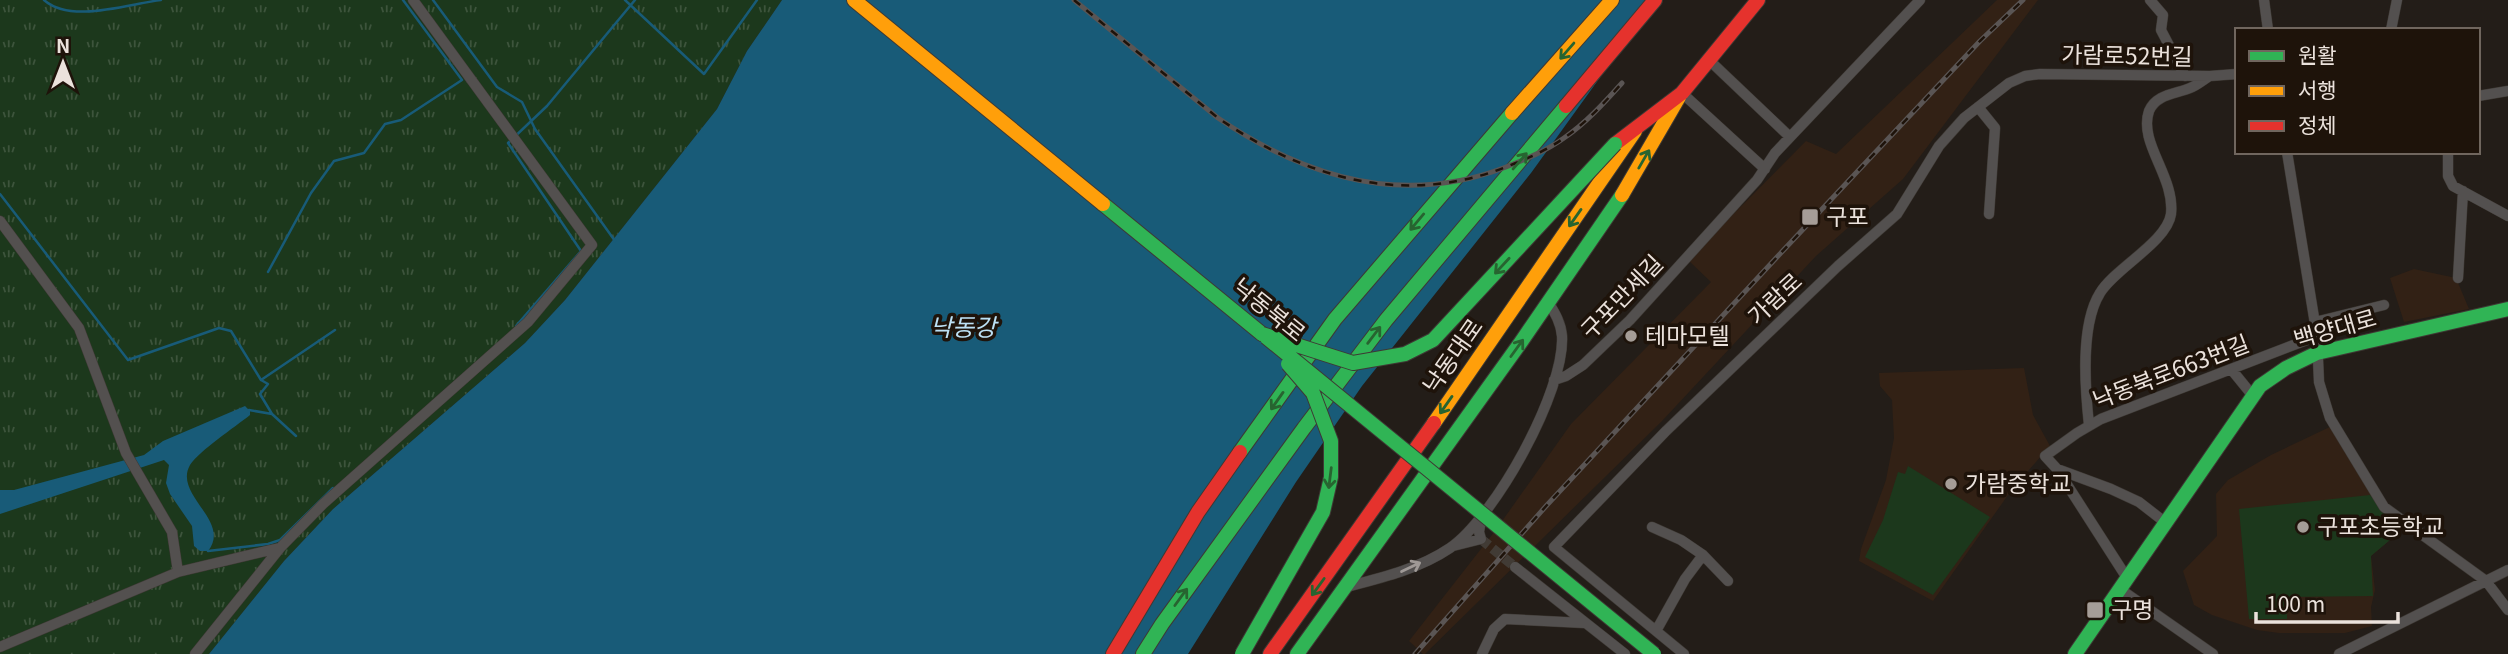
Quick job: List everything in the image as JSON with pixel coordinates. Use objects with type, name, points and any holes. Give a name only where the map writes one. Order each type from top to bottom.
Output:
[{"type":"main road","name":"낙동북로","points":[[855,0],[1504,534],[1654,654]]},
{"type":"main road","points":[[1113,654],[1198,512],[1335,319],[1432,204],[1612,0]]},
{"type":"main road","points":[[1143,654],[1296,439],[1386,320],[1655,0]]},
{"type":"main road","name":"낙동대로","points":[[1297,654],[1630,183],[1682,93],[1758,0]]},
{"type":"main road","points":[[1262,334],[1353,363],[1405,354],[1433,340],[1615,144],[1682,93]]},
{"type":"main road","name":"낙동대로","points":[[1270,654],[1401,471],[1636,130],[1682,93]]},
{"type":"main road","name":"백양대로","points":[[2075,654],[2260,386],[2286,368],[2317,353],[2508,309]]},
{"type":"main road","points":[[1242,654],[1323,512],[1331,477],[1331,441],[1313,393],[1262,334]]},
{"type":"street","points":[[195,654],[280,548],[323,504],[527,322],[592,245],[413,0]]},
{"type":"street","name":"구포만세길","points":[[1554,380],[1583,365],[1630,320],[1765,169],[1790,137],[1920,0]]},
{"type":"street","points":[[2150,0],[2164,15],[2161,30],[2185,76]]},
{"type":"street","points":[[2263,0],[2267,28]]},
{"type":"street","points":[[2391,28],[2397,0]]},
{"type":"street","points":[[1709,60],[1790,137]]},
{"type":"street","name":"가람로52번길","points":[[2017,78],[2040,74],[2235,74]]},
{"type":"street","points":[[2089,425],[2085,360],[2091,314],[2096,299],[2106,285],[2163,231],[2171,213],[2168,181],[2148,137],[2150,109],[2160,99],[2191,88],[2210,76]]},
{"type":"street","name":"가람로","points":[[1656,631],[1554,547],[1666,431],[1838,266],[1897,214],[1939,146],[1964,118],[2017,78]]},
{"type":"street","points":[[2480,96],[2508,91]]},
{"type":"street","points":[[1682,93],[1765,169]]},
{"type":"street","points":[[1978,107],[1995,128],[1989,214]]},
{"type":"street","points":[[2287,154],[2317,336],[2319,382],[2330,418],[2384,507],[2486,581],[2508,610]]},
{"type":"street","points":[[2448,154],[2449,181],[2453,186],[2508,216]]},
{"type":"street","points":[[2458,278],[2463,191]]},
{"type":"street","points":[[0,221],[79,328],[126,453],[172,532],[178,572]]},
{"type":"street","points":[[1346,587],[1396,574],[1450,548],[1481,539],[1480,520],[1526,449],[1554,380],[1562,336],[1560,323],[1548,302]]},
{"type":"street","points":[[2315,322],[2384,305]]},
{"type":"street","name":"낙동북로663번길","points":[[2057,469],[2045,456],[2089,425],[2133,405],[2317,336]]},
{"type":"street","points":[[2231,369],[2253,396]]},
{"type":"street","points":[[2057,469],[2139,502],[2166,523]]},
{"type":"street","points":[[2057,469],[2124,584],[2213,654]]},
{"type":"street","points":[[1652,527],[1681,540],[1703,555],[1728,581]]},
{"type":"street","points":[[0,647],[178,572],[280,548]]},
{"type":"street","points":[[1684,654],[1656,631],[1685,579],[1703,555]]},
{"type":"street","points":[[1515,567],[1625,654]]},
{"type":"street","points":[[2339,654],[2508,570]]},
{"type":"street","points":[[1482,654],[1494,629],[1505,619],[1585,623]]},
{"type":"shaded area","points":[[1997,0],[2038,0],[1903,179],[1816,256],[1662,421],[1423,654],[1409,641],[1495,531],[1571,424],[1711,282],[1688,260],[1806,141],[1836,154]]},
{"type":"shaded area","points":[[2414,269],[2456,278],[2469,309],[2404,322],[2390,278]]},
{"type":"shaded area","name":"가람중학교","points":[[2024,368],[2033,415],[2050,446],[2013,488],[1933,601],[1859,561],[1886,480],[1894,438],[1892,400],[1880,386],[1879,373]]},
{"type":"shaded area","name":"구포초등학교","points":[[2334,425],[2389,518],[2390,540],[2371,556],[2375,590],[2371,607],[2372,626],[2345,633],[2279,633],[2257,630],[2212,615],[2194,605],[2183,571],[2217,536],[2216,494],[2228,480],[2271,455]]},
{"type":"green space","points":[[0,0],[782,0],[747,51],[717,109],[565,300],[525,343],[333,509],[284,561],[209,654],[0,654]]},
{"type":"green space","points":[[1908,466],[1990,517],[1933,595],[1865,557],[1883,520],[1898,472],[1905,474]]},
{"type":"green space","points":[[2370,495],[2389,518],[2390,540],[2371,556],[2373,596],[2287,597],[2287,619],[2249,619],[2239,509]]},
{"type":"water","name":"낙동강","points":[[782,0],[1656,0],[1531,173],[1362,386],[1296,482],[1188,654],[209,654],[284,561],[333,509],[525,343],[565,300],[717,109],[747,51]]},
{"type":"water","points":[[245,406],[250,415],[201,453],[190,465],[187,476],[189,487],[213,529],[213,540],[208,551],[200,551],[194,546],[192,526],[170,494],[166,483],[169,465],[164,460],[0,514],[0,490],[14,490],[144,455],[163,441]]},
{"type":"waterway","points":[[44,0],[55,7],[84,12],[161,0]]},
{"type":"waterway","points":[[268,272],[311,193],[334,161],[364,153],[385,124],[401,120],[462,80],[403,0]]},
{"type":"waterway","points":[[433,0],[497,87],[522,102],[535,129],[615,241]]},
{"type":"waterway","points":[[625,0],[704,74],[757,0]]},
{"type":"waterway","points":[[516,326],[581,251],[508,143],[547,106],[635,0]]},
{"type":"waterway","points":[[0,194],[128,360],[219,328],[231,331],[261,380],[335,330]]},
{"type":"waterway","points":[[261,380],[268,384],[260,394],[272,414]]},
{"type":"waterway","points":[[249,410],[272,414],[296,436]]},
{"type":"waterway","points":[[208,551],[268,544],[280,540],[333,488]]},
{"type":"tunnel","points":[[1481,539],[1515,567]]},
{"type":"railway","points":[[1074,0],[1218,118],[1286,157],[1356,180],[1393,185],[1430,185],[1468,179],[1506,167],[1543,151],[1564,138],[1602,105],[1622,83]]},
{"type":"railway","points":[[1415,654],[1547,505],[1778,256],[1980,41],[2023,0]]},
{"type":"traffic: fast","points":[[1143,654],[1304,428],[1386,320],[1566,106]]},
{"type":"traffic: fast","points":[[1240,452],[1335,319],[1512,113]]},
{"type":"traffic: fast","points":[[1262,334],[1353,363],[1405,354],[1433,340],[1615,144]]},
{"type":"traffic: fast","points":[[1297,654],[1521,342],[1622,195]]},
{"type":"traffic: fast","points":[[1103,204],[1262,334]]},
{"type":"traffic: fast","points":[[2075,654],[2260,386],[2286,368],[2317,353],[2508,309]]},
{"type":"traffic: fast","points":[[1266,337],[1654,654]]},
{"type":"traffic: fast","points":[[1242,654],[1323,512],[1331,477],[1331,441],[1313,393],[1288,364]]},
{"type":"traffic: slow","points":[[854,0],[1103,204]]},
{"type":"traffic: slow","points":[[1512,113],[1612,0]]},
{"type":"traffic: slow","points":[[1622,195],[1679,97]]},
{"type":"traffic: slow","points":[[1434,423],[1635,131]]},
{"type":"traffic: jam","points":[[1566,106],[1655,0]]},
{"type":"traffic: jam","points":[[1615,144],[1682,93],[1758,0]]},
{"type":"traffic: jam","points":[[1270,654],[1434,423]]},
{"type":"traffic: jam","points":[[1113,654],[1198,512],[1240,452]]},
{"type":"place","name":"구포","points":[[1810,217]]},
{"type":"place","name":"테마모텔","points":[[1631,336]]},
{"type":"place","name":"가람중학교","points":[[1951,484]]},
{"type":"place","name":"구포초등학교","points":[[2303,527]]},
{"type":"place","name":"구명","points":[[2095,610]]}]
